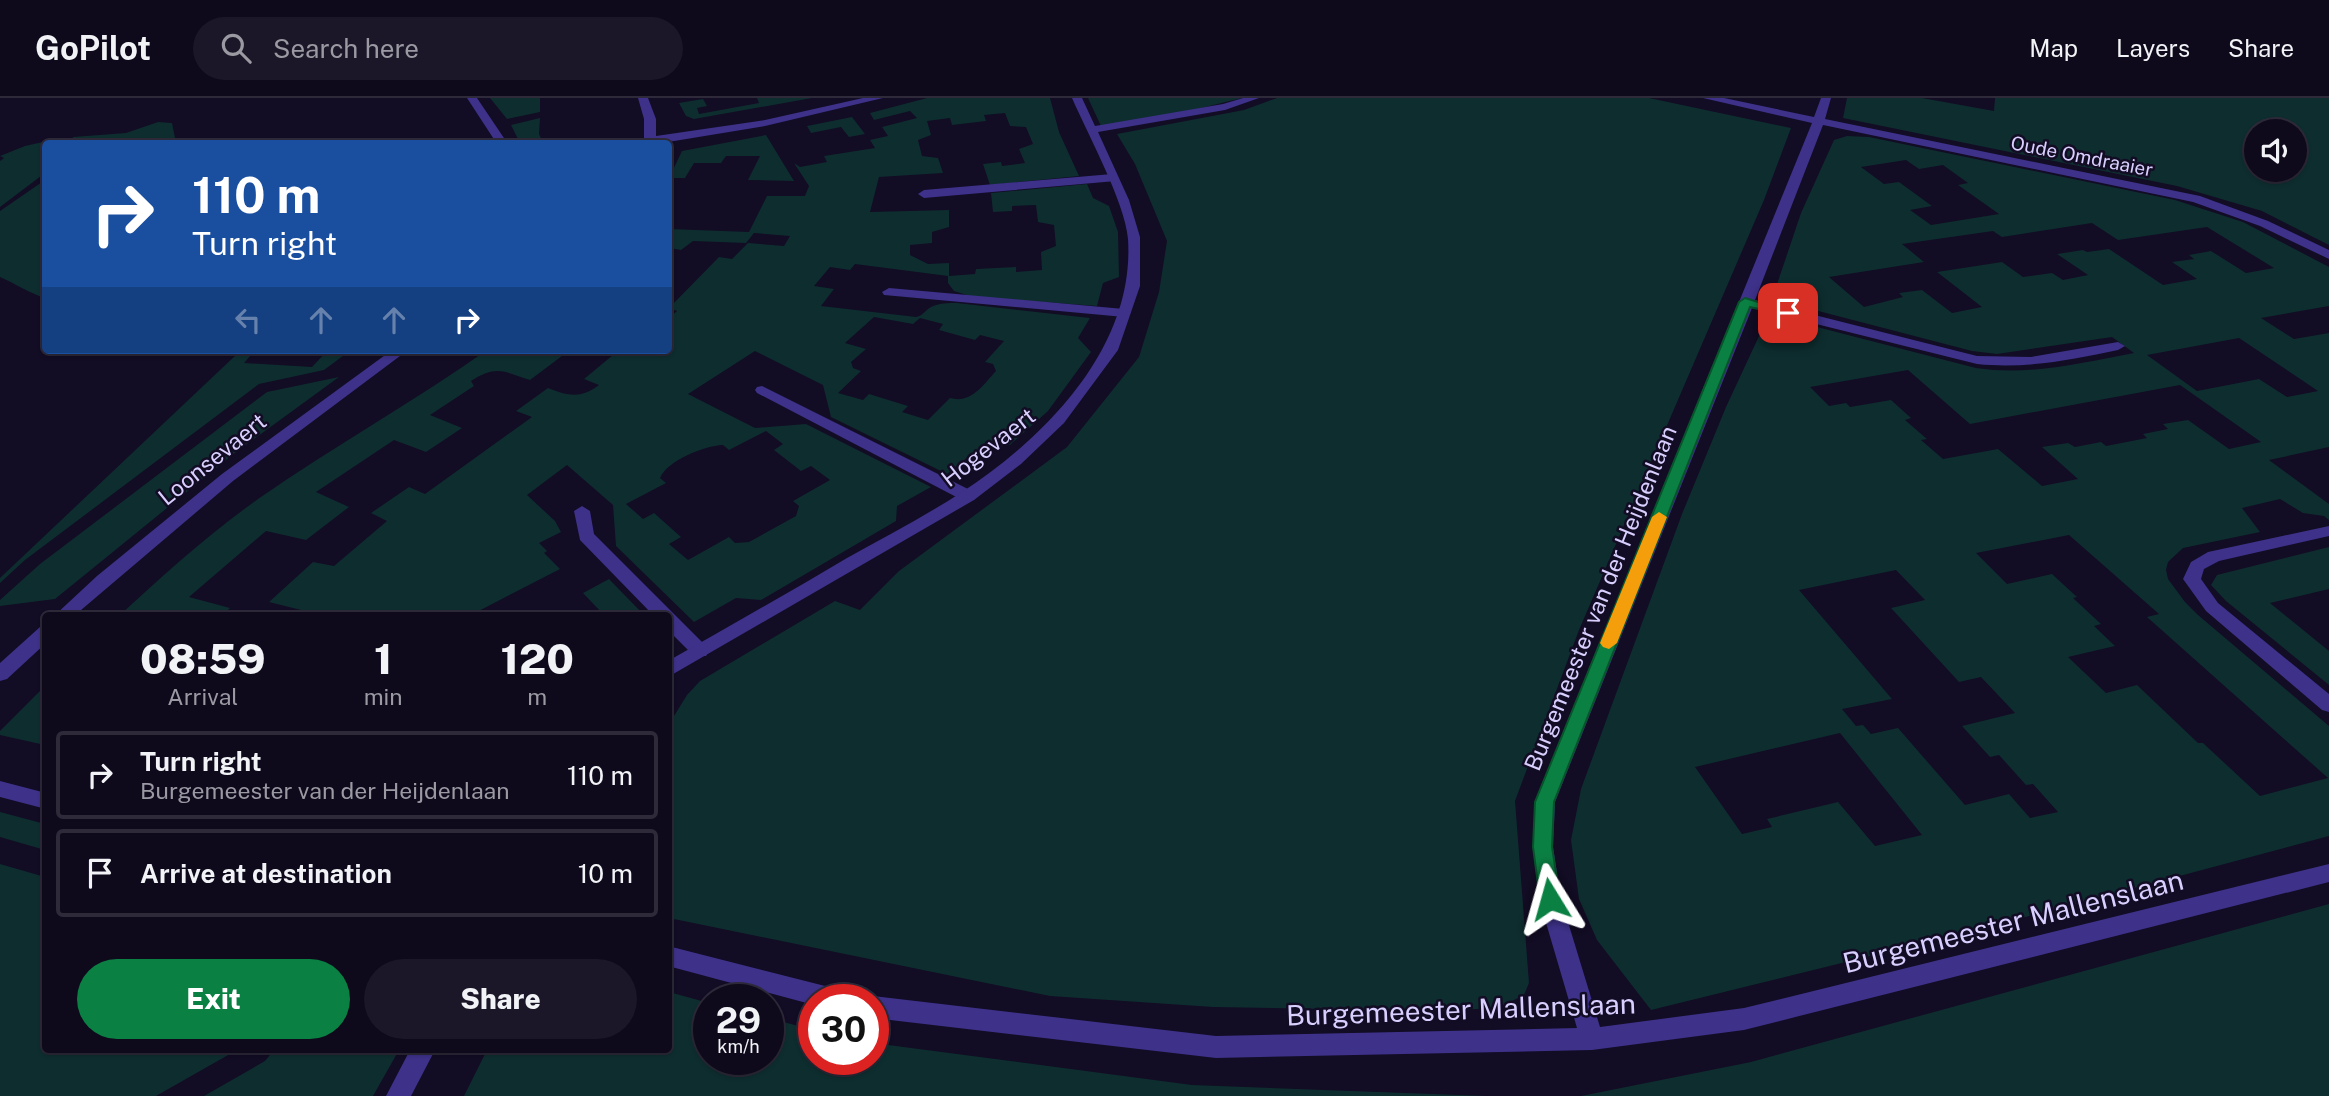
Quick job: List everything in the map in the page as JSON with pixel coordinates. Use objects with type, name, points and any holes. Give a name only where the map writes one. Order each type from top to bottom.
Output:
[{"type":"street","points":[[472,98],[500,140]]},
{"type":"street","points":[[643,98],[650,119],[650,140]]},
{"type":"street","points":[[662,140],[878,98]]},
{"type":"street","name":"Hogevaert","points":[[672,668],[968,496],[1015,460],[1059,420],[1111,350],[1133,286],[1134,237],[1123,200],[1077,98]]},
{"type":"street","points":[[1090,130],[1226,107],[1254,98]]},
{"type":"street","name":"Oude Omdraaier","points":[[1708,98],[2196,199],[2252,216],[2329,255]]},
{"type":"street","name":"Burgemeester van der Heijdenlaan","points":[[1592,1039],[1550,899],[1543,847],[1545,802],[1826,98]]},
{"type":"street","points":[[924,194],[1112,178]]},
{"type":"street","points":[[889,292],[1124,313]]},
{"type":"street","points":[[1745,302],[1978,360],[2006,364],[2034,363],[2118,346]]},
{"type":"street","name":"Loonsevaert","points":[[68,612],[238,468],[329,399],[395,354]]},
{"type":"street","points":[[762,390],[968,496]]},
{"type":"street","points":[[582,512],[586,536],[661,612]]},
{"type":"street","points":[[2328,531],[2214,556],[2197,566],[2192,579],[2212,607],[2329,705]]},
{"type":"street","points":[[672,623],[700,651]]},
{"type":"street","points":[[0,674],[42,636]]},
{"type":"street","points":[[0,789],[42,800]]},
{"type":"street","name":"Burgemeester Mallenslaan","points":[[889,1009],[1216,1047],[1592,1039],[1744,1019],[2329,873]]},
{"type":"street","points":[[672,957],[798,990]]},
{"type":"street","points":[[398,1096],[421,1053]]},
{"type":"green space","points":[[490,98],[540,98],[540,112],[507,119]]},
{"type":"green space","points":[[757,98],[812,98],[694,119],[686,116],[679,103],[703,99],[707,106],[697,108],[699,114],[759,103]]},
{"type":"green space","points":[[927,98],[1050,98],[1059,132],[1079,176],[990,185],[983,164],[1001,162],[1002,166],[1025,163],[1019,149],[1033,144],[1026,127],[1010,126],[1005,113],[984,115],[986,121],[952,125],[950,118],[927,121],[931,135],[918,140],[922,156],[938,158],[943,173],[879,177],[870,212],[949,210],[949,227],[932,232],[932,243],[910,245],[910,255],[928,264],[949,263],[949,276],[975,274],[976,269],[1016,267],[1016,272],[1042,270],[1041,252],[1056,246],[1054,225],[1038,222],[1036,205],[1012,206],[1012,211],[993,212],[991,193],[1087,184],[1093,198],[1109,206],[1118,232],[1119,277],[1103,283],[1097,306],[973,297],[954,291],[948,283],[948,276],[855,264],[850,270],[830,267],[814,286],[834,289],[821,306],[916,317],[934,306],[957,303],[1090,318],[1078,338],[1091,352],[1048,411],[1010,445],[975,451],[947,474],[831,417],[823,385],[755,351],[688,394],[755,428],[806,424],[931,487],[897,506],[896,521],[761,600],[736,598],[694,622],[616,546],[613,505],[567,465],[527,495],[555,521],[561,532],[539,543],[547,551],[544,553],[560,569],[477,612],[299,612],[301,610],[269,602],[313,562],[334,566],[387,521],[371,513],[409,487],[425,494],[532,417],[516,411],[548,388],[568,394],[586,392],[599,385],[584,379],[614,354],[672,354],[672,315],[677,311],[672,309],[672,305],[719,257],[732,259],[748,243],[784,246],[790,236],[754,233],[746,243],[693,241],[681,250],[672,248],[672,229],[749,232],[767,196],[805,196],[809,186],[794,163],[800,167],[827,162],[824,156],[875,148],[870,140],[888,136],[882,127],[917,118],[910,111],[874,120],[870,113]],"holes":[[[874,317],[913,324],[920,318],[943,324],[939,330],[975,340],[980,335],[1004,341],[985,362],[993,364],[996,371],[976,392],[964,398],[950,398],[928,420],[902,412],[908,406],[869,394],[863,400],[838,393],[861,371],[853,368],[851,362],[866,349],[845,343]],[[766,431],[783,444],[774,450],[801,471],[811,466],[830,480],[793,501],[799,506],[796,516],[749,542],[735,543],[729,537],[688,560],[669,544],[681,537],[654,513],[643,519],[626,504],[666,483],[660,478],[664,471],[687,455],[723,445],[729,450]]]},
{"type":"green space","points":[[1088,98],[1242,98],[1193,110],[1101,126]]},
{"type":"green space","points":[[1277,98],[1649,98],[1791,128],[1764,200],[1579,630],[1515,801],[1529,983],[1524,995],[1498,1008],[1434,1011],[1213,1007],[1050,996],[672,919],[672,719],[687,695],[700,681],[835,601],[860,610],[899,571],[1067,447],[1139,357],[1159,292],[1167,241],[1135,164],[1117,134],[1244,110]]},
{"type":"green space","points":[[1847,98],[1922,98],[1994,111],[1995,98],[2329,98],[2329,245],[2262,211],[2177,186],[1843,118]]},
{"type":"green space","points":[[852,117],[865,134],[849,137],[841,127],[811,133],[807,126]]},
{"type":"green space","points":[[540,118],[539,134],[542,140],[518,140],[511,125]]},
{"type":"green space","points":[[158,122],[172,123],[175,140],[72,140],[73,137],[126,133]]},
{"type":"green space","points":[[766,135],[794,181],[748,180],[760,156],[726,156],[721,163],[694,163],[685,178],[672,178],[672,172],[682,151]]},
{"type":"green space","points":[[1847,136],[1869,137],[2175,200],[2243,222],[2329,267],[2329,306],[2261,318],[2294,339],[2329,333],[2329,447],[2269,460],[2329,504],[2329,520],[2324,516],[2303,513],[2280,499],[2242,508],[2260,532],[2183,548],[2168,562],[2166,570],[2168,579],[2198,615],[2329,726],[2329,836],[1996,925],[1651,1010],[1597,940],[1579,899],[1571,840],[1581,789],[1682,514],[1726,407],[1766,321],[1786,319],[1976,368],[1996,370],[2055,367],[2134,353],[2112,337],[1997,354],[1972,351],[1772,299],[1801,213],[1834,140]],"holes":[[[1906,160],[1919,169],[1943,165],[1968,183],[1958,185],[1999,214],[1931,225],[1910,210],[1932,206],[1899,182],[1884,184],[1861,167]],[[2092,223],[2118,240],[2207,227],[2274,268],[2246,273],[2211,251],[2189,255],[2194,259],[2172,262],[2197,279],[2163,285],[2109,249],[2087,252],[2083,250],[2057,254],[2088,275],[2063,280],[2052,273],[2023,277],[2002,262],[1937,272],[1982,307],[1952,313],[1922,290],[1899,293],[1903,297],[1864,307],[1829,277],[1924,262],[1902,244],[1993,231],[2002,237]],[[2239,338],[2318,391],[2287,397],[2259,379],[2197,391],[2147,355]],[[1908,370],[1970,424],[2180,385],[2261,442],[2229,449],[2188,420],[2163,424],[2168,429],[2143,434],[2147,438],[2106,446],[2101,442],[2075,447],[2068,443],[2042,447],[2078,479],[2042,486],[1998,449],[1943,459],[1921,440],[1927,439],[1905,420],[1911,418],[1891,400],[1850,407],[1846,403],[1829,406],[1810,387]],[[2069,535],[2159,614],[2147,617],[2328,778],[2260,796],[2203,743],[2198,743],[2137,685],[2106,693],[2068,657],[2115,646],[2094,626],[2101,624],[2052,574],[2007,584],[1976,553]],[[1896,570],[1925,600],[1891,608],[1959,682],[1981,677],[2015,713],[1962,726],[1990,757],[1999,755],[2026,785],[2033,784],[2058,812],[2030,818],[2009,794],[1965,805],[1898,728],[1871,734],[1863,725],[1856,726],[1842,709],[1892,699],[1799,590]],[[1840,733],[1922,835],[1875,846],[1838,802],[1767,819],[1772,827],[1742,834],[1695,767]]]},
{"type":"green space","points":[[42,142],[42,175],[0,207],[0,161],[4,158],[0,156]]},
{"type":"green space","points":[[42,182],[42,297],[0,277],[0,211]]},
{"type":"green space","points":[[237,354],[251,355],[244,363],[312,367],[324,354],[346,354],[324,370],[259,384],[25,560],[0,583],[0,578]]},
{"type":"green space","points":[[481,354],[562,356],[530,380],[500,371],[480,376],[471,381],[474,386],[430,415],[462,428],[426,452],[394,440],[316,492],[349,507],[306,540],[266,531],[189,597],[230,608],[226,612],[123,612],[187,555],[258,499]]},
{"type":"green space","points":[[339,377],[236,452],[55,599],[0,606],[0,600],[40,564],[267,392]]},
{"type":"green space","points":[[2329,547],[2329,589],[2270,603],[2329,651],[2329,685],[2226,601],[2211,585],[2217,575]]},
{"type":"green space","points":[[609,579],[641,612],[601,612],[583,593]]},
{"type":"green space","points":[[42,689],[42,744],[0,735],[0,731]]},
{"type":"green space","points":[[0,812],[42,823],[42,849],[0,837]]},
{"type":"green space","points":[[0,864],[42,876],[42,1053],[232,1053],[156,1096],[0,1096]]},
{"type":"green space","points":[[2329,904],[2329,1096],[1581,1096],[1751,1062]]},
{"type":"green space","points":[[672,993],[693,999],[693,1075],[784,1075],[784,1022],[798,1026],[798,1075],[889,1075],[889,1045],[1192,1085],[1487,1096],[464,1096],[486,1053],[672,1053]]},
{"type":"green space","points":[[272,1053],[397,1053],[373,1096],[204,1096],[265,1061]]},
{"type":"slow traffic","points":[[1609,643],[1659,517]]},
{"type":"route","points":[[1550,899],[1543,847],[1545,802],[1745,302],[1788,313]]}]
